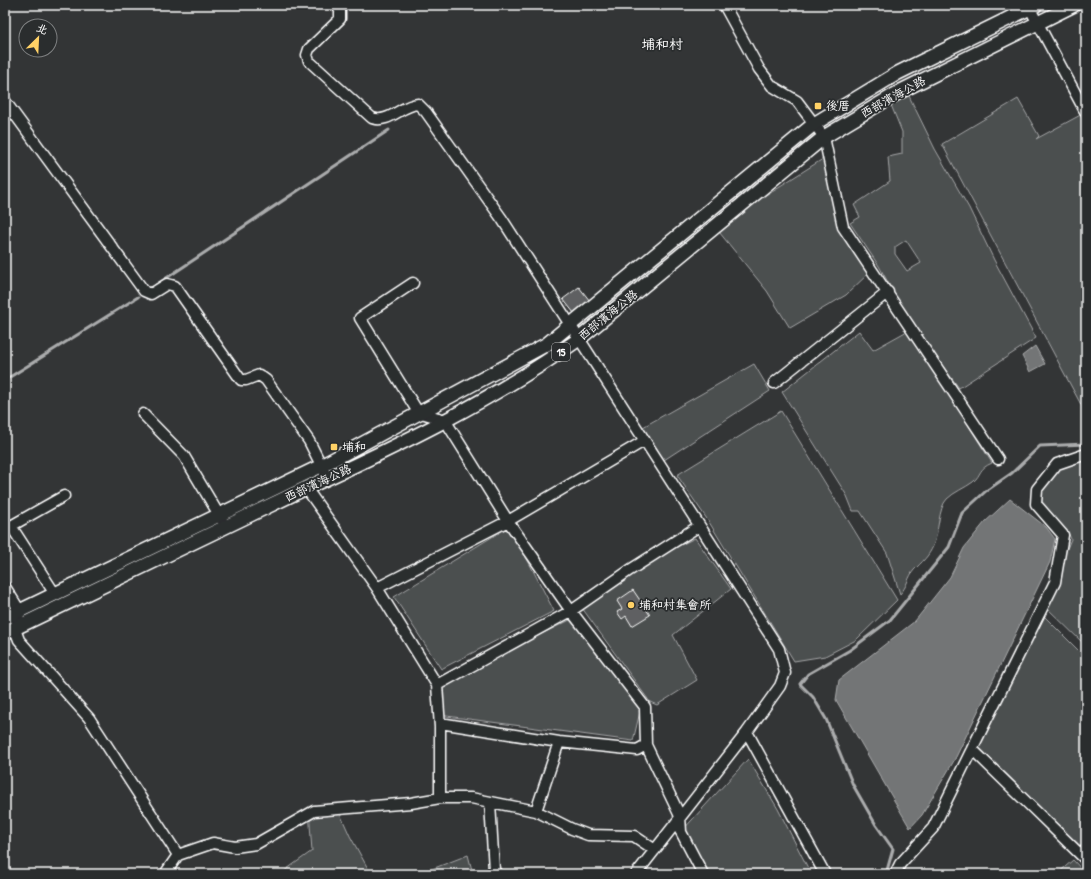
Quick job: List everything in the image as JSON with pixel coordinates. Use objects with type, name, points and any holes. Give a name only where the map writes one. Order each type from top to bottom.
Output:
[{"type":"main road","name":"西部濱海公路","points":[[10,631],[445,420],[540,366],[579,339],[824,137],[901,91],[1074,5]]},
{"type":"main road","name":"西部濱海公路","points":[[5,618],[321,466],[380,436],[418,412],[541,348],[571,325],[814,124],[898,74],[1031,6]]},
{"type":"street","points":[[337,5],[340,11],[340,19],[309,49],[307,55],[309,61],[372,118],[384,120],[410,105],[418,104],[426,112],[502,219],[698,526],[779,649],[785,673],[780,686],[747,732],[636,874]]},
{"type":"street","points":[[724,5],[759,69],[772,86],[797,101],[824,137],[843,227],[888,292],[998,459]]},
{"type":"street","points":[[1031,6],[1038,23],[1086,112]]},
{"type":"street","points":[[5,101],[144,291],[151,294],[168,284],[175,286],[241,380],[244,381],[259,375],[266,380],[309,441],[328,478]]},
{"type":"street","points":[[413,283],[360,318],[418,412],[445,420],[508,521],[571,611],[645,707],[646,746],[680,816],[681,832],[703,874]]},
{"type":"street","points":[[774,383],[888,292]]},
{"type":"street","points":[[143,414],[184,456],[226,527]]},
{"type":"street","points":[[377,588],[508,521],[644,441]]},
{"type":"street","points":[[894,874],[900,864],[933,828],[1055,582],[1063,535],[1036,504],[1037,489],[1057,464],[1086,454]]},
{"type":"street","points":[[306,488],[377,588],[436,685],[440,723],[440,798]]},
{"type":"street","points":[[55,594],[11,526],[64,496]]},
{"type":"street","points":[[436,685],[571,611],[630,570],[698,526]]},
{"type":"street","points":[[5,587],[20,611],[10,631],[89,718],[178,856]]},
{"type":"street","points":[[440,723],[559,742],[637,750],[646,746]]},
{"type":"street","points":[[747,732],[825,874]]},
{"type":"street","points":[[536,810],[559,742]]},
{"type":"street","points":[[972,749],[1086,860]]},
{"type":"street","points":[[165,874],[178,856],[213,843],[235,847],[256,844],[314,810],[411,803],[440,798],[471,798],[490,803],[536,810],[572,829],[588,835],[634,836],[655,850]]},
{"type":"street","points":[[490,803],[494,870],[497,874]]},
{"type":"shaded area","points":[[909,96],[935,149],[969,208],[994,260],[1036,338],[959,388],[907,317],[879,266],[850,223],[860,217],[854,205],[890,181],[888,157],[902,154],[902,132],[891,105]],"holes":[[[906,240],[921,263],[907,271],[895,254],[895,247]]]},
{"type":"shaded area","points":[[1018,99],[1039,136],[1036,139],[1086,112],[1086,414],[942,144]]},
{"type":"shaded area","points":[[826,157],[841,231],[870,272],[846,295],[790,328],[767,291],[715,227]]},
{"type":"shaded area","points":[[909,330],[992,463],[984,467],[973,482],[953,494],[944,503],[940,514],[935,541],[931,550],[925,559],[914,570],[900,594],[887,553],[860,511],[853,511],[847,496],[782,392],[859,331],[873,350]]},
{"type":"shaded area","points":[[1035,346],[1045,364],[1030,372],[1022,356]]},
{"type":"shaded area","points":[[754,364],[770,391],[664,460],[643,427]]},
{"type":"shaded area","points":[[781,411],[897,600],[856,640],[825,656],[794,661],[709,522],[677,475]]},
{"type":"shaded area","points":[[1086,454],[1086,646],[1044,605],[1071,539],[1068,532],[1036,504],[1037,489],[1057,464]]},
{"type":"shaded area","points":[[1010,499],[1046,527],[1055,539],[1050,562],[955,759],[922,815],[910,828],[836,700],[839,680],[915,621],[950,577],[964,548],[985,522]]},
{"type":"shaded area","points":[[510,526],[554,611],[441,669],[394,597]]},
{"type":"shaded area","points":[[695,538],[731,589],[673,635],[697,680],[657,705],[650,702],[582,608],[630,570]]},
{"type":"shaded area","points":[[1040,612],[1086,658],[1086,856],[972,749]]},
{"type":"shaded area","points":[[570,620],[642,703],[633,741],[439,715],[443,682]]},
{"type":"shaded area","points":[[748,759],[778,809],[811,874],[703,874],[681,832]]},
{"type":"shaded area","points":[[337,807],[350,836],[371,874],[280,874],[312,851],[309,811]]},
{"type":"shaded area","points":[[468,855],[473,874],[419,874]]},
{"type":"shaded area","points":[[1073,860],[1086,874],[1057,874]]},
{"type":"building","points":[[579,287],[590,301],[574,313],[563,299]]},
{"type":"building","name":"埔和村集會所","points":[[633,590],[650,615],[632,626],[626,616],[622,619],[617,612],[622,609],[617,601]]},
{"type":"waterway","points":[[156,285],[389,130]]},
{"type":"waterway","points":[[5,380],[138,297]]},
{"type":"waterway","points":[[886,874],[893,849],[876,825],[853,785],[826,719],[813,697],[800,684],[808,674],[850,650],[890,620],[949,547],[962,513],[986,491],[1012,473],[1040,446],[1086,444]]},
{"type":"place","name":"後厝","points":[[818,106]]},
{"type":"place","name":"埔和","points":[[334,447]]},
{"type":"place","name":"埔和村集會所","points":[[631,605]]},
{"type":"district","name":"埔和村","points":[[662,44]]}]
